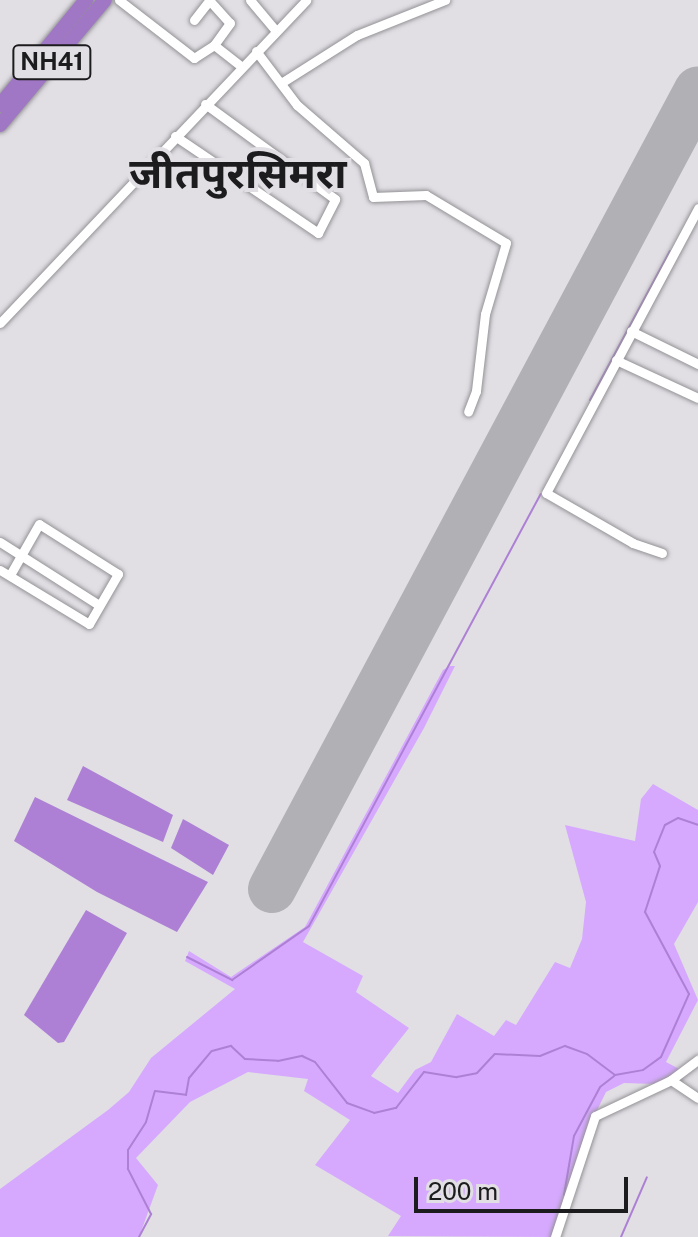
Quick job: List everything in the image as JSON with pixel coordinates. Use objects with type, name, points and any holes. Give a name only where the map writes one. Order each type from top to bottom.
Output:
[{"type":"highway","name":"NH41","points":[[0,105],[86,0]]},
{"type":"highway","name":"NH41","points":[[0,125],[105,0]]},
{"type":"street","points":[[119,0],[194,58],[214,45],[230,23],[208,1],[194,20]]},
{"type":"street","points":[[250,0],[276,31]]},
{"type":"street","points":[[0,323],[306,0]]},
{"type":"street","points":[[281,83],[357,35],[445,0]]},
{"type":"street","points":[[214,45],[241,66]]},
{"type":"street","points":[[256,51],[297,105],[364,163],[373,197],[426,195],[506,243],[485,314],[476,391],[468,412]]},
{"type":"street","points":[[175,136],[318,233],[335,199],[205,104]]},
{"type":"street","points":[[662,553],[633,543],[546,493],[698,208]]},
{"type":"street","points":[[631,331],[698,364]]},
{"type":"street","points":[[616,360],[698,398]]},
{"type":"street","points":[[39,524],[118,574],[89,624],[5,572],[20,556],[39,524]]},
{"type":"street","points":[[0,542],[99,605]]},
{"type":"street","points":[[555,1237],[590,1122],[671,1080],[698,1060]]},
{"type":"street","points":[[671,1080],[698,1098]]},
{"type":"shaded area","points":[[455,666],[424,728],[303,942],[363,976],[356,992],[409,1028],[371,1076],[398,1093],[415,1070],[431,1062],[457,1014],[494,1036],[506,1020],[516,1025],[555,962],[570,968],[582,939],[586,902],[565,825],[635,841],[641,799],[653,784],[698,810],[698,902],[674,944],[698,1000],[666,1062],[685,1072],[654,1084],[624,1083],[606,1092],[584,1137],[555,1237],[388,1236],[401,1216],[315,1165],[350,1120],[304,1091],[308,1079],[248,1072],[190,1102],[136,1158],[158,1185],[139,1237],[0,1237],[0,1189],[108,1110],[129,1092],[151,1058],[235,989],[185,961],[189,951],[231,977],[305,927],[443,670]]},
{"type":"shaded area","points":[[83,766],[173,815],[163,842],[67,800]]},
{"type":"shaded area","points":[[35,797],[208,882],[177,932],[97,892],[14,841]]},
{"type":"shaded area","points":[[183,819],[229,845],[213,875],[171,848]]},
{"type":"shaded area","points":[[86,910],[127,933],[64,1042],[58,1043],[24,1015]]},
{"type":"waterway","points":[[590,400],[670,251]]},
{"type":"waterway","points":[[187,957],[232,980],[309,926],[541,494]]},
{"type":"waterway","points":[[139,1237],[151,1214],[128,1169],[128,1150],[146,1122],[155,1091],[186,1095],[189,1078],[212,1051],[231,1046],[245,1059],[278,1061],[302,1056],[315,1062],[347,1103],[374,1113],[396,1108],[424,1072],[457,1077],[477,1073],[495,1054],[540,1056],[565,1046],[587,1054],[615,1075],[643,1070],[661,1057],[689,994],[645,912],[660,866],[654,852],[665,825],[678,818],[698,825]]},
{"type":"waterway","points":[[564,1195],[574,1136],[600,1087],[614,1076]]},
{"type":"waterway","points":[[621,1237],[647,1177]]},
{"type":"runway","points":[[272,889],[698,90]]},
{"type":"district","name":"जीतपुरसिमरा","points":[[238,173]]}]
